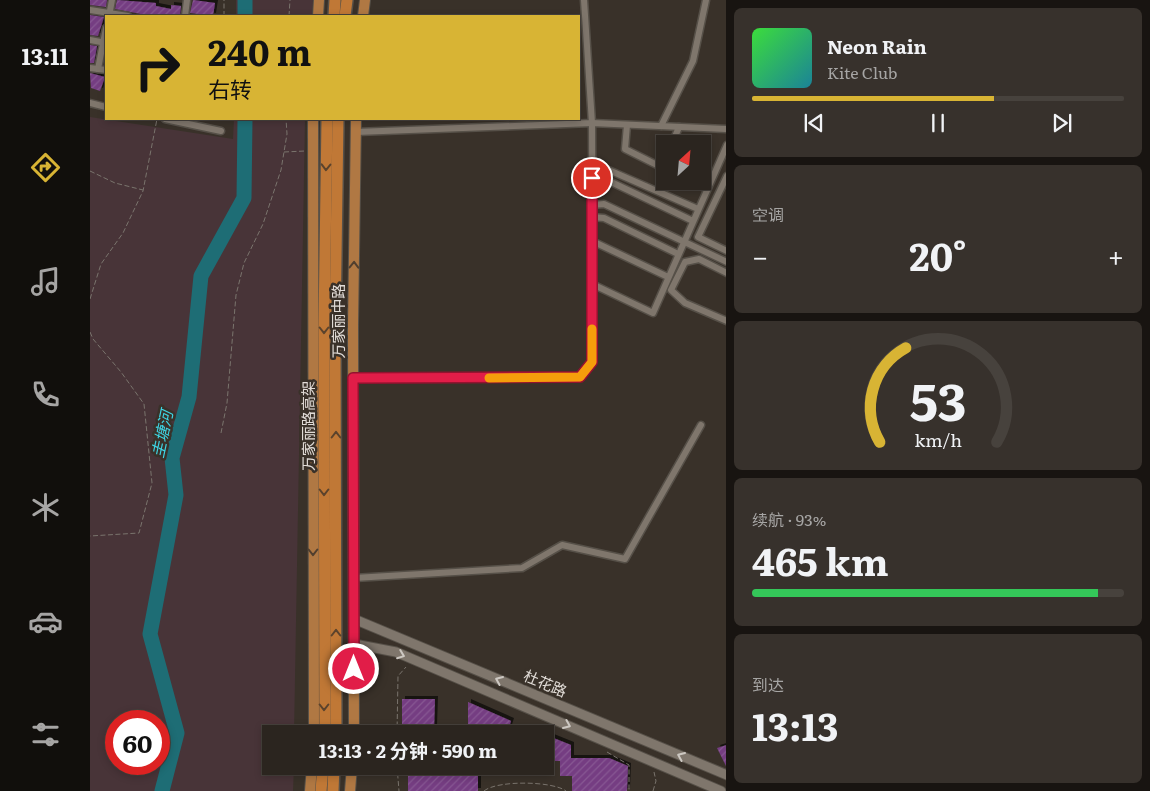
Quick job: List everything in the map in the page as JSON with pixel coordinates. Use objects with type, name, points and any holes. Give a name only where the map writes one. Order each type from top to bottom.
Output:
[{"type":"highway","points":[[334,15],[335,0]]},
{"type":"highway","points":[[345,15],[347,0]]},
{"type":"highway","name":"万家丽路高架","points":[[324,725],[324,325],[327,120]]},
{"type":"highway","name":"万家丽路高架","points":[[336,725],[335,325],[338,120]]},
{"type":"highway","points":[[321,791],[322,775]]},
{"type":"highway","points":[[333,791],[334,775]]},
{"type":"main road","points":[[318,15],[320,0]]},
{"type":"main road","points":[[363,15],[365,0]]},
{"type":"main road","name":"万家丽中路","points":[[313,120],[314,725]]},
{"type":"main road","name":"万家丽中路","points":[[354,725],[353,378],[356,120]]},
{"type":"main road","points":[[310,791],[311,775]]},
{"type":"main road","points":[[350,791],[351,775]]},
{"type":"street","points":[[90,10],[109,15],[112,0]]},
{"type":"street","points":[[185,15],[188,0]]},
{"type":"street","points":[[353,378],[580,377],[592,362],[592,123],[584,0]]},
{"type":"street","points":[[661,126],[693,61],[706,0]]},
{"type":"street","points":[[90,40],[105,42],[98,68]]},
{"type":"street","points":[[90,68],[105,70]]},
{"type":"street","points":[[90,103],[105,106]]},
{"type":"street","points":[[170,120],[221,130]]},
{"type":"street","points":[[356,132],[592,123],[726,130]]},
{"type":"street","points":[[627,125],[625,149],[656,164]]},
{"type":"street","points":[[676,135],[679,127]]},
{"type":"street","points":[[711,179],[726,144]]},
{"type":"street","points":[[592,167],[604,168],[698,209]]},
{"type":"street","points":[[592,178],[609,181],[693,221]]},
{"type":"street","points":[[726,178],[698,237],[726,251]]},
{"type":"street","points":[[592,284],[653,313],[707,190]]},
{"type":"street","points":[[592,205],[604,204],[726,262]]},
{"type":"street","points":[[592,217],[604,218],[678,254]]},
{"type":"street","points":[[592,241],[668,277]]},
{"type":"street","points":[[726,272],[699,259],[685,262],[671,290],[685,303],[726,321]]},
{"type":"street","points":[[354,578],[522,568],[562,545],[625,559],[700,425]]},
{"type":"street","name":"杜花路","points":[[354,619],[726,775]]},
{"type":"street","name":"杜花路","points":[[354,644],[396,652],[721,791]]},
{"type":"path","points":[[224,0],[224,15]]},
{"type":"path","points":[[288,15],[290,0]]},
{"type":"path","points":[[90,299],[101,264],[123,233],[143,191],[157,120]]},
{"type":"path","points":[[221,433],[227,403],[236,295],[244,263],[263,224],[274,195],[284,152],[286,120]]},
{"type":"path","points":[[284,152],[313,151]]},
{"type":"path","points":[[90,170],[115,183],[143,191]]},
{"type":"path","points":[[90,332],[93,339],[121,372],[144,404],[152,483],[139,533],[90,536]]},
{"type":"path","points":[[397,725],[398,676],[408,665]]},
{"type":"path","points":[[398,775],[399,791]]},
{"type":"path","points":[[484,791],[497,785],[516,783],[560,786],[566,791]]},
{"type":"shaded area","points":[[236,0],[313,0],[312,15],[236,15]]},
{"type":"shaded area","points":[[90,117],[233,139],[234,120],[305,120],[294,725],[262,725],[262,775],[294,775],[293,791],[90,791]]},
{"type":"building","points":[[90,0],[107,0],[106,7],[90,5]]},
{"type":"building","points":[[117,0],[156,3],[156,6],[171,9],[171,5],[181,6],[180,15],[146,15],[115,9]]},
{"type":"building","points":[[193,0],[215,3],[213,15],[190,13]]},
{"type":"building","points":[[90,15],[104,17],[98,36],[90,35]]},
{"type":"building","points":[[90,45],[97,46],[94,63],[90,63]]},
{"type":"building","points":[[90,73],[105,77],[100,91],[91,88]]},
{"type":"building","points":[[402,699],[435,699],[434,725],[402,725]]},
{"type":"building","points":[[468,702],[511,721],[510,725],[468,725]]},
{"type":"building","points":[[554,738],[571,745],[571,758],[609,758],[628,766],[627,791],[572,791],[572,776],[560,776],[560,761],[554,761]]},
{"type":"building","points":[[726,745],[726,766],[717,748]]},
{"type":"building","points":[[408,775],[478,775],[478,791],[408,791]]},
{"type":"building","points":[[527,775],[545,775],[545,776]]},
{"type":"waterway","name":"圭塘河","points":[[245,0],[245,15]]},
{"type":"waterway","name":"圭塘河","points":[[162,791],[177,733],[150,634],[176,495],[172,458],[189,397],[201,276],[244,198],[245,120]]},
{"type":"slow traffic","points":[[489,378],[580,377],[592,362],[592,329]]},
{"type":"route","points":[[354,669],[353,378],[580,377],[592,362],[592,178]]}]
